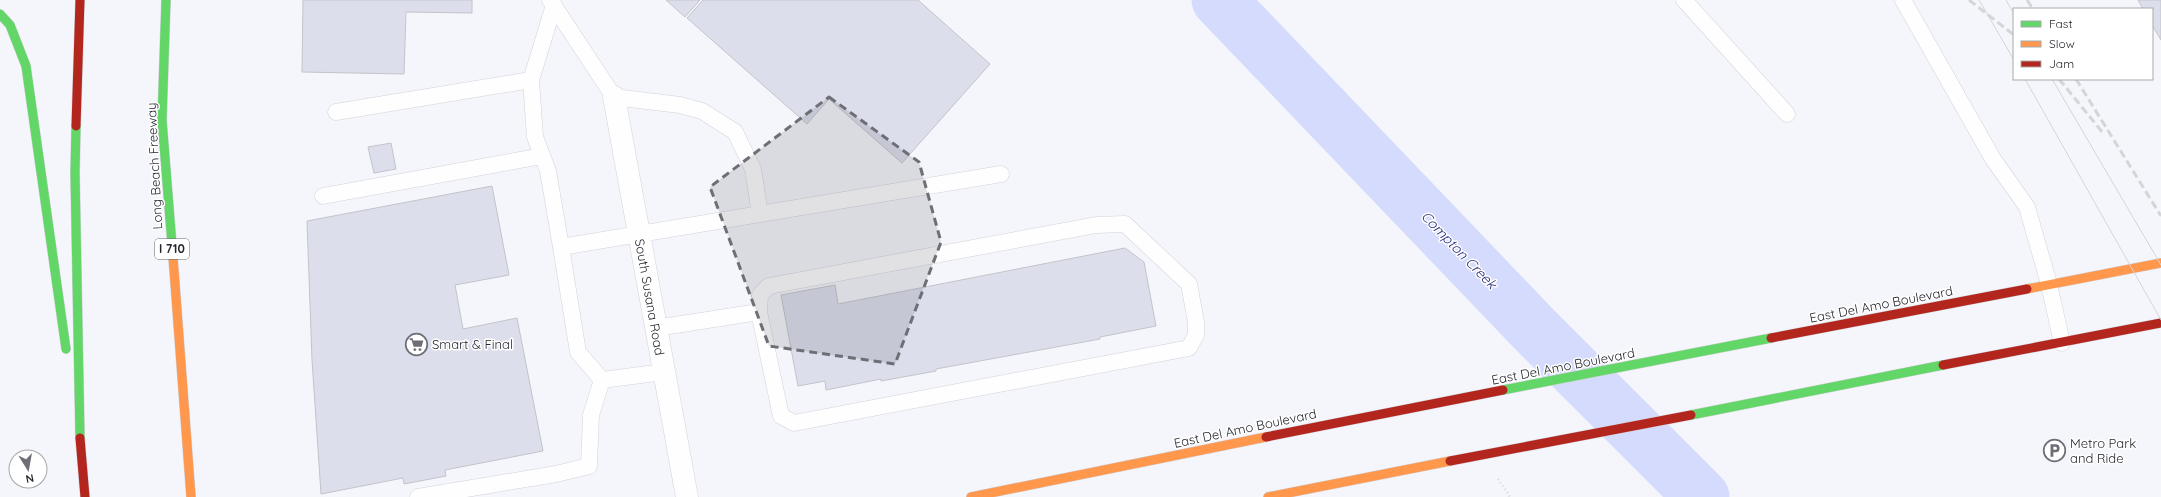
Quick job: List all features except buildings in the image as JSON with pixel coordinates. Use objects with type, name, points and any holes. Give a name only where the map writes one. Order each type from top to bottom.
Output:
[{"type":"main road","points":[[80,0],[75,174],[80,442]]},
{"type":"main road","name":"Long Beach Freeway","points":[[166,0],[162,120],[191,497]]},
{"type":"main road","points":[[0,14],[10,25],[26,66],[80,442],[85,497]]},
{"type":"main road","name":"East Del Amo Boulevard","points":[[971,497],[1456,400],[2161,263]]},
{"type":"main road","points":[[1268,497],[2161,323]]},
{"type":"street","name":"South Susana Road","points":[[614,97],[687,497]]},
{"type":"lane","points":[[1684,0],[1787,114]]},
{"type":"lane","points":[[1903,0],[1993,159],[2027,207],[2049,284],[2062,343]]},
{"type":"lane","points":[[552,3],[531,80],[535,137],[548,171],[578,352],[602,380]]},
{"type":"lane","points":[[552,3],[614,97],[680,105],[702,111],[735,132],[753,169],[760,214]]},
{"type":"lane","points":[[336,112],[531,80]]},
{"type":"lane","points":[[323,196],[542,156]]},
{"type":"lane","points":[[561,247],[1001,174]]},
{"type":"lane","points":[[1125,224],[1189,284],[1196,322],[1196,335],[1189,348],[794,423],[781,416],[759,312],[760,295],[769,286],[1096,225],[1125,224]]},
{"type":"lane","points":[[656,328],[759,312]]},
{"type":"lane","points":[[602,380],[664,372]]},
{"type":"lane","points":[[418,497],[556,474],[589,466],[592,415],[602,380]]},
{"type":"highlighted area","points":[[829,97],[919,162],[941,242],[895,364],[769,346],[710,187]]},
{"type":"waterway","name":"Compton Creek","points":[[1219,0],[1534,329],[1702,497]]},
{"type":"tram line","points":[[1979,0],[2013,58]]},
{"type":"tram line","points":[[2006,0],[2013,12]]},
{"type":"tram line","points":[[2026,80],[2161,320]]},
{"type":"tram line","points":[[2053,80],[2161,265]]},
{"type":"railway","points":[[1969,0],[2013,34]]},
{"type":"railway","points":[[2027,0],[2032,8]]},
{"type":"railway","points":[[2060,80],[2103,133]]},
{"type":"railway","points":[[2077,80],[2161,216]]},
{"type":"traffic: fast","points":[[166,0],[162,120],[173,257]]},
{"type":"traffic: fast","points":[[0,14],[10,25],[26,66],[66,349]]},
{"type":"traffic: fast","points":[[76,126],[75,173],[80,438]]},
{"type":"traffic: fast","points":[[1503,390],[1771,338]]},
{"type":"traffic: fast","points":[[1691,415],[1943,365]]},
{"type":"traffic: slow","points":[[173,257],[191,497]]},
{"type":"traffic: slow","points":[[2027,289],[2161,263]]},
{"type":"traffic: slow","points":[[971,497],[1266,437]]},
{"type":"traffic: slow","points":[[1268,497],[1450,461]]},
{"type":"traffic: jam","points":[[76,126],[80,0]]},
{"type":"traffic: jam","points":[[1771,338],[2027,289]]},
{"type":"traffic: jam","points":[[1943,365],[2161,323]]},
{"type":"traffic: jam","points":[[1266,437],[1503,390]]},
{"type":"traffic: jam","points":[[1450,461],[1691,415]]},
{"type":"traffic: jam","points":[[80,438],[85,497]]},
{"type":"place","name":"Smart & Final","points":[[417,344]]},
{"type":"place","name":"Metro Park and Ride","points":[[2054,450]]}]
